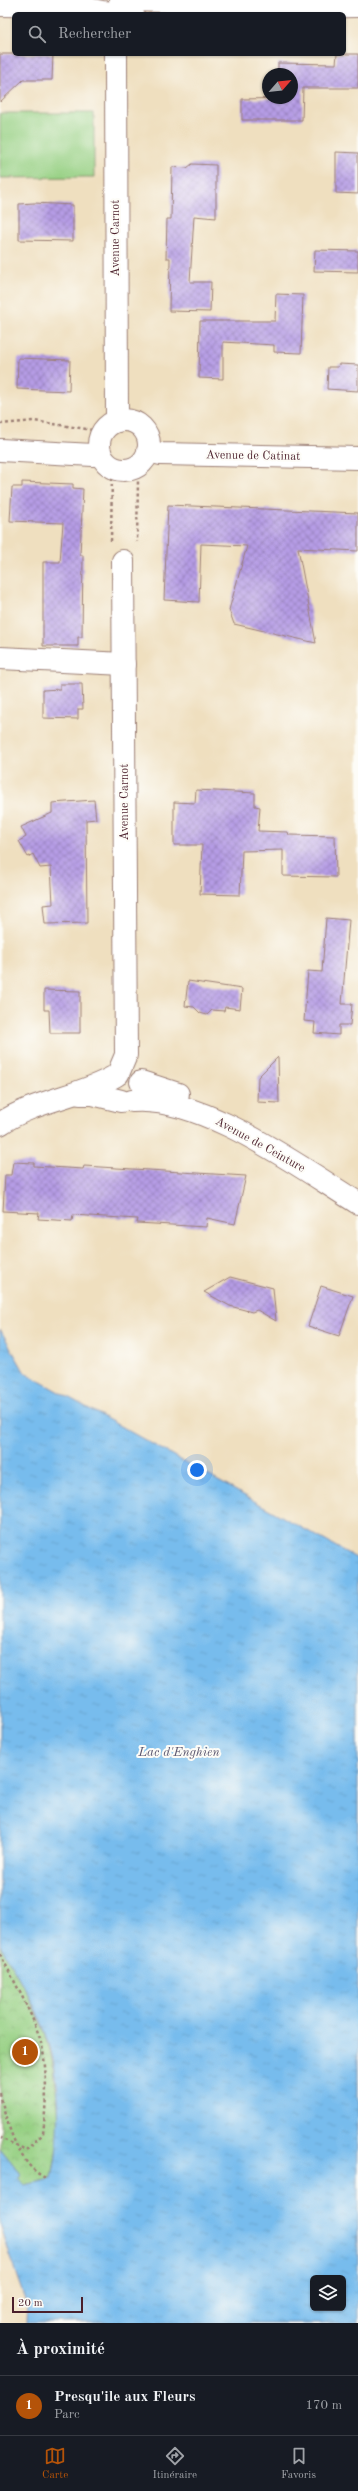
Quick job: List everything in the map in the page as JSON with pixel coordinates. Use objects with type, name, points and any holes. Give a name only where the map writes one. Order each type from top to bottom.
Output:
[{"type":"street","points":[[0,5],[119,7],[172,1],[182,12],[358,6]]},
{"type":"street","name":"Avenue Carnot","points":[[108,443],[116,56]]},
{"type":"street","points":[[0,450],[93,454],[108,443],[129,420],[146,432],[149,442],[145,459],[134,468],[121,470],[108,443]]},
{"type":"street","name":"Avenue de Catinat","points":[[148,451],[160,454],[358,458]]},
{"type":"street","name":"Avenue Carnot","points":[[124,561],[126,1055],[128,1085]]},
{"type":"street","points":[[0,658],[124,664]]},
{"type":"street","name":"Avenue de Ceinture","points":[[128,1085],[155,1101],[210,1118],[252,1138],[358,1203]]},
{"type":"street","name":"Avenue de Ceinture","points":[[0,1124],[29,1108],[77,1094],[128,1085],[209,1105],[235,1118],[358,1191]]},
{"type":"path","points":[[0,424],[34,421],[108,443],[111,550],[114,556],[124,561],[132,556],[136,550],[138,480],[134,468]]},
{"type":"path","points":[[0,1954],[14,1980],[41,2044],[45,2066],[46,2100],[43,2134],[26,2150],[14,2143],[0,2138]]},
{"type":"path","points":[[0,2093],[14,2143],[35,2174],[46,2178]]},
{"type":"green space","points":[[0,113],[94,113],[94,177],[0,178]]},
{"type":"green space","points":[[0,1945],[27,1993],[46,2035],[54,2069],[60,2127],[52,2179],[25,2185],[18,2178],[21,2174],[0,2148]]},
{"type":"water","name":"Lac d'Enghien","points":[[0,1329],[25,1373],[358,1559],[358,2323],[26,2323],[27,2303],[0,2225],[0,2148],[21,2174],[18,2178],[25,2185],[52,2179],[57,2143],[58,2106],[55,2070],[46,2034],[42,2022],[0,1945]]},
{"type":"building","points":[[0,54],[12,54],[12,56],[53,56],[52,80],[23,80],[0,102]]},
{"type":"building","points":[[358,54],[358,88],[303,88],[302,120],[242,120],[242,99],[262,99],[262,104],[298,104],[298,68],[278,68],[278,63],[336,64],[337,56]]},
{"type":"building","points":[[336,152],[358,153],[358,194],[336,193]]},
{"type":"building","points":[[192,164],[216,165],[216,218],[194,216],[190,282],[211,282],[210,312],[169,311],[170,258],[166,258],[167,219],[171,219],[172,167],[187,168]]},
{"type":"building","points":[[34,203],[73,205],[73,241],[19,240],[19,204]]},
{"type":"building","points":[[315,250],[358,251],[358,272],[314,271]]},
{"type":"building","points":[[276,294],[303,295],[301,353],[274,352],[274,345],[223,342],[223,379],[199,378],[200,321],[275,321]]},
{"type":"building","points":[[18,358],[70,360],[69,391],[17,389]]},
{"type":"building","points":[[339,364],[358,365],[358,391],[327,389],[328,367],[338,367]]},
{"type":"building","points":[[22,482],[73,484],[73,488],[83,489],[80,555],[83,555],[82,637],[78,637],[78,646],[43,646],[43,562],[60,562],[63,523],[10,521],[12,487],[22,487]]},
{"type":"building","points":[[168,505],[358,513],[358,551],[298,548],[316,643],[234,624],[229,610],[247,546],[201,544],[199,602],[164,600]]},
{"type":"building","points":[[60,684],[82,684],[83,709],[78,709],[78,719],[43,718],[43,690],[60,689]]},
{"type":"building","points":[[196,790],[255,793],[255,806],[260,807],[258,831],[288,832],[289,835],[335,836],[336,877],[283,876],[283,850],[242,851],[240,895],[200,894],[202,845],[174,845],[174,802],[195,803]]},
{"type":"building","points":[[94,800],[96,819],[86,820],[87,923],[45,924],[43,905],[53,904],[51,867],[40,868],[33,854],[28,857],[19,841],[26,837],[21,827],[52,813],[52,803]]},
{"type":"building","points":[[326,918],[349,920],[342,1004],[352,1004],[350,1025],[339,1025],[339,1035],[314,1033],[315,1022],[304,1021],[308,971],[322,972]]},
{"type":"building","points":[[188,981],[242,989],[240,1009],[225,1007],[224,1011],[212,1010],[207,1015],[200,1013],[194,1007],[185,1006]]},
{"type":"building","points":[[44,990],[80,991],[80,1033],[50,1033],[49,1010],[44,1010]]},
{"type":"building","points":[[278,1057],[279,1103],[257,1102],[258,1077]]},
{"type":"building","points":[[13,1162],[34,1163],[34,1166],[83,1169],[84,1166],[246,1176],[235,1224],[207,1218],[206,1227],[137,1223],[138,1219],[73,1215],[72,1221],[38,1219],[39,1213],[3,1211],[5,1175],[11,1175]]},
{"type":"building","points":[[230,1277],[273,1288],[276,1321],[257,1310],[252,1312],[230,1306],[204,1292]]},
{"type":"building","points":[[321,1286],[353,1296],[339,1336],[308,1326]]},
{"type":"place","name":"Presqu'ile aux Fleurs","points":[[25,2052]]}]
